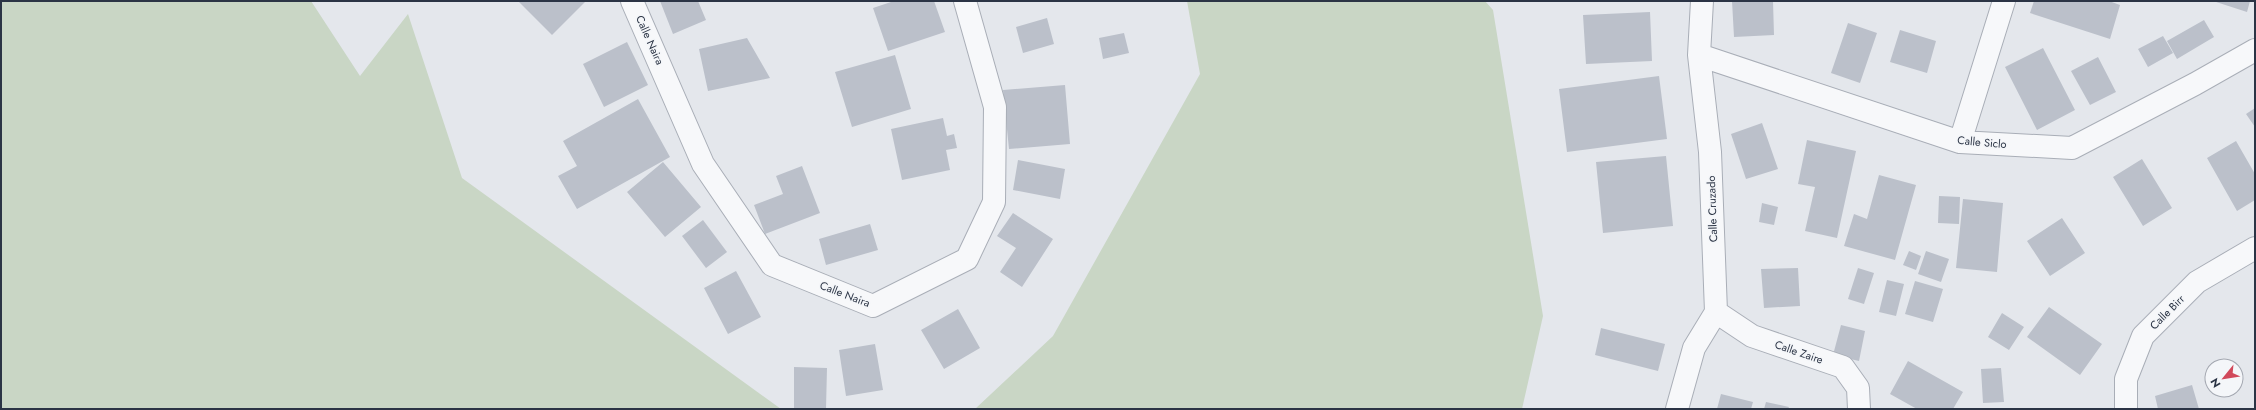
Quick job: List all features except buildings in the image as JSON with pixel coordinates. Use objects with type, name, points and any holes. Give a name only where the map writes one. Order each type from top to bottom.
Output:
[{"type":"street","name":"Calle Naira","points":[[632,1],[704,164],[772,265],[873,306],[966,259],[994,202],[995,107],[965,1]]},
{"type":"street","name":"Calle Cruzado","points":[[1702,1],[1699,55],[1710,152],[1716,312]]},
{"type":"street","points":[[1960,142],[2004,1]]},
{"type":"street","name":"Calle Siclo","points":[[1699,55],[1960,142],[2072,148],[2195,84],[2255,50]]},
{"type":"street","name":"Calle Birr","points":[[2126,409],[2126,380],[2143,336],[2197,282],[2255,248]]},
{"type":"street","points":[[1677,409],[1694,348],[1716,312]]},
{"type":"street","name":"Calle Zaire","points":[[1716,312],[1752,336],[1844,367],[1858,388],[1859,409]]},
{"type":"green space","points":[[1,1],[311,1],[360,76],[408,14],[462,178],[781,409],[1,409]]},
{"type":"green space","points":[[1187,1],[1485,1],[1493,10],[1543,316],[1522,409],[975,409],[1053,336],[1200,74]]}]
